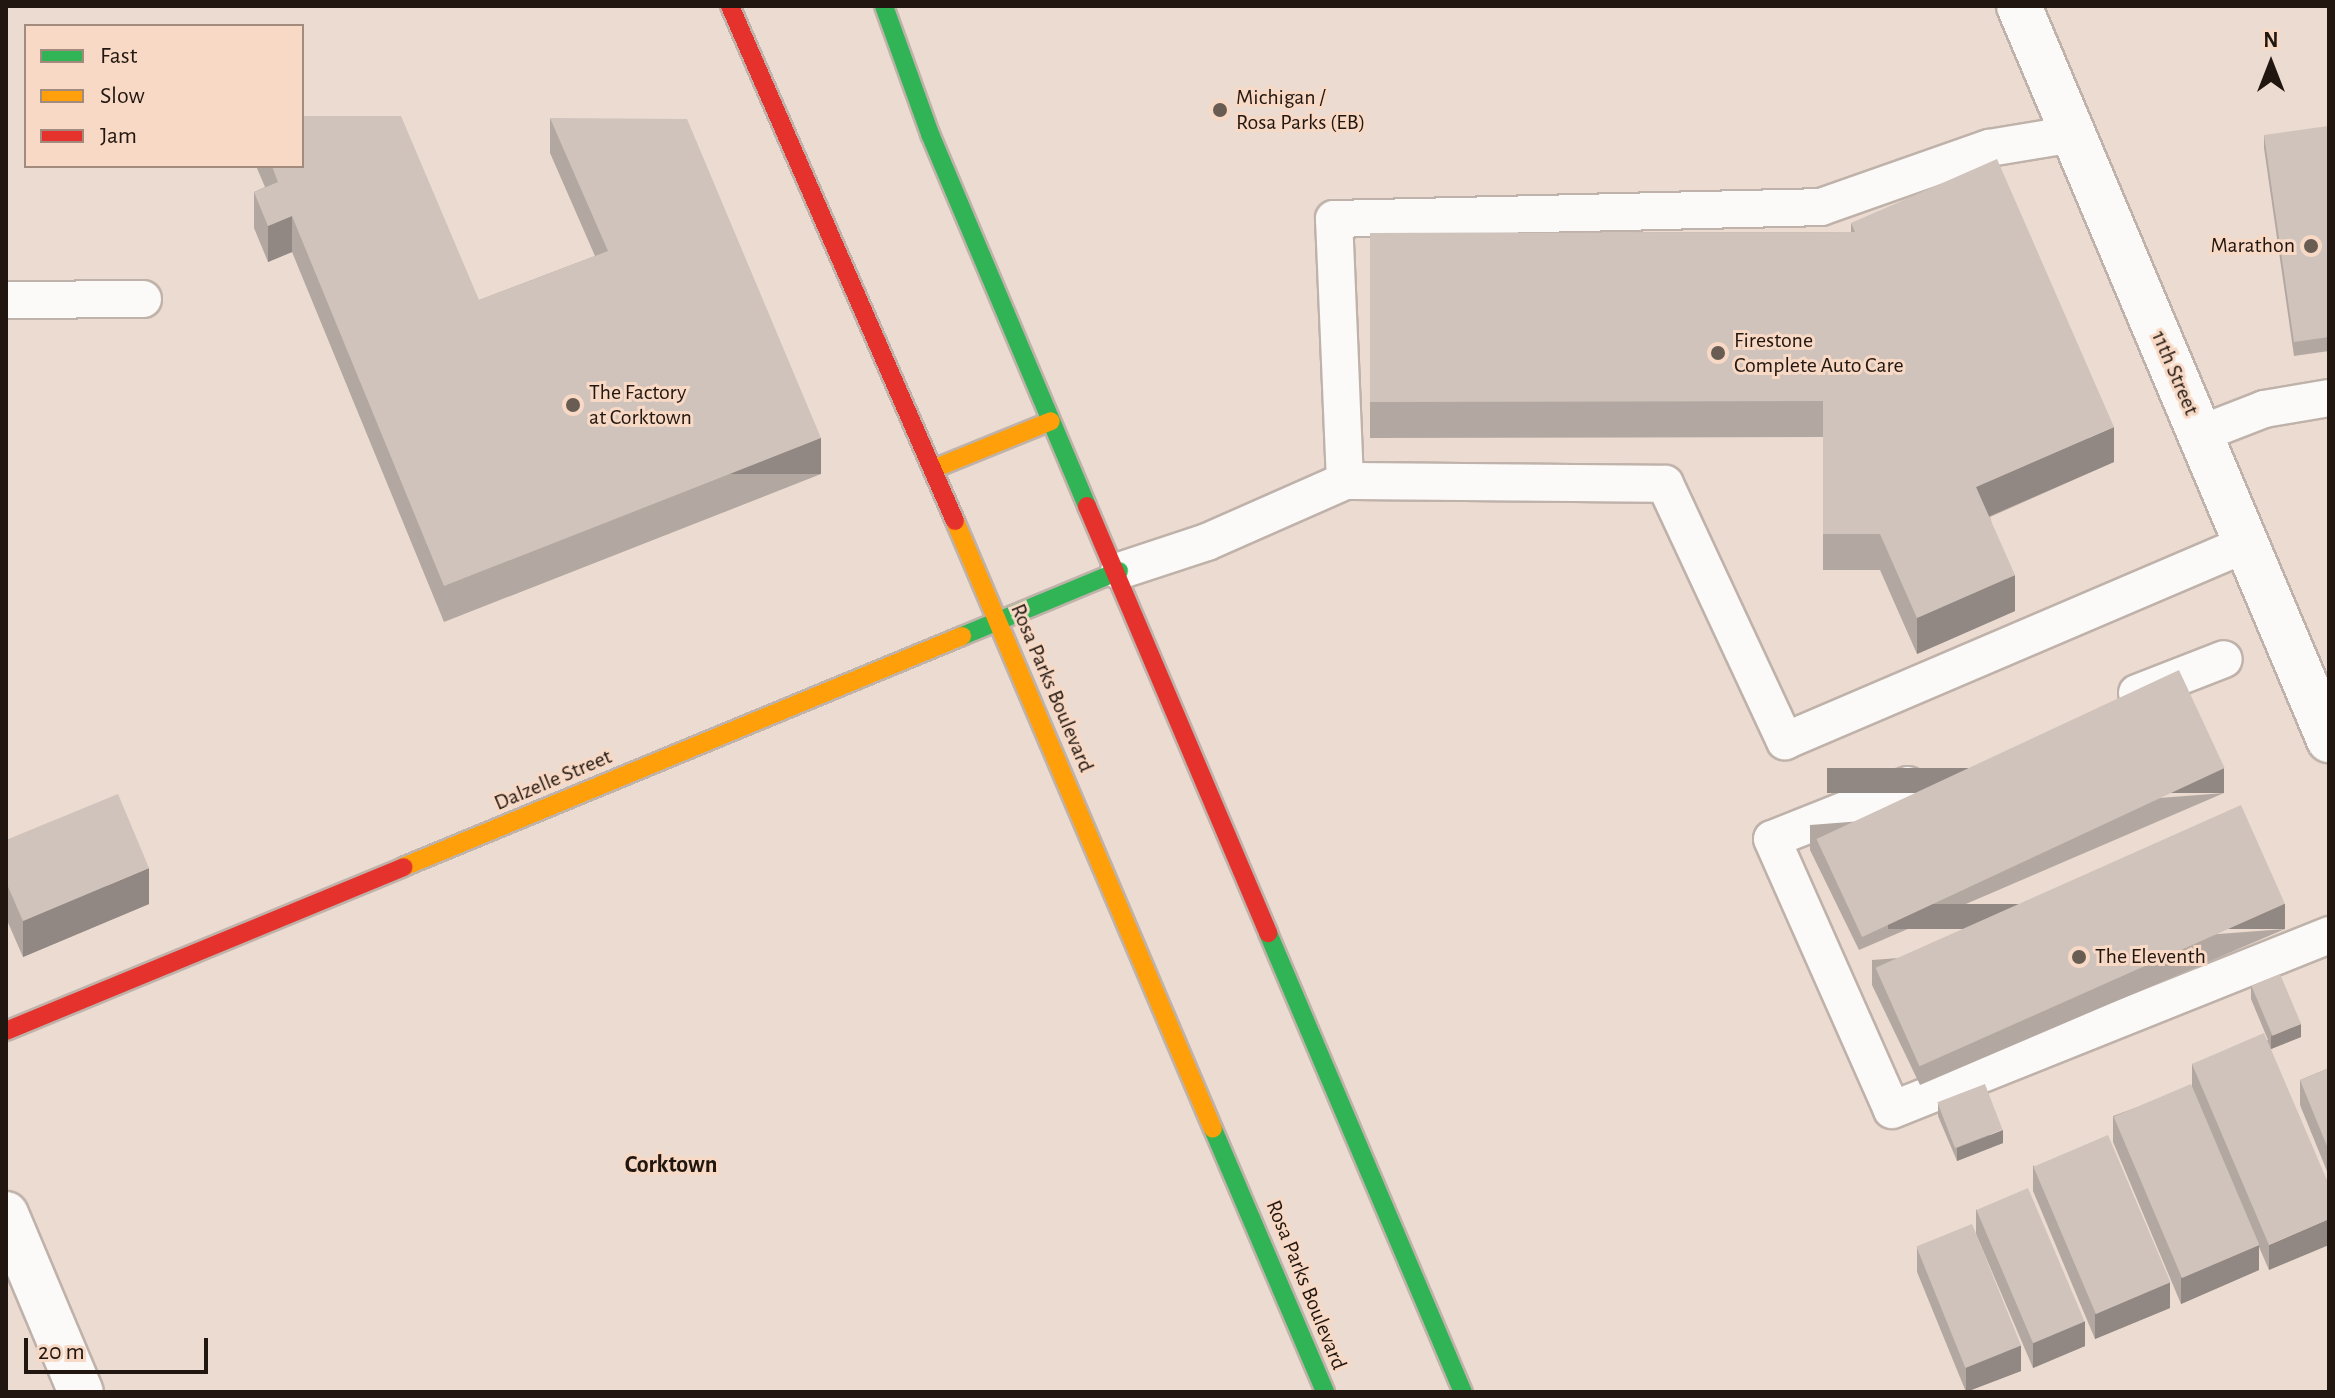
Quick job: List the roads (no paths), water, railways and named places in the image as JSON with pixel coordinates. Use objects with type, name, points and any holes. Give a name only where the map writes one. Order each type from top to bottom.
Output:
[{"type":"main road","name":"Rosa Parks Boulevard","points":[[730,6],[933,469],[1325,1392]]},
{"type":"main road","points":[[884,6],[930,134],[1051,421],[1119,571],[1172,711],[1463,1392]]},
{"type":"main road","points":[[933,469],[1051,421]]},
{"type":"main road","name":"Dalzelle Street","points":[[6,1031],[1119,571]]},
{"type":"street","name":"11th Street","points":[[2019,6],[2329,740]]},
{"type":"street","points":[[6,1214],[81,1392]]},
{"type":"lane","points":[[1345,481],[1334,219],[1821,207],[1989,148],[2074,134]]},
{"type":"lane","points":[[6,300],[143,299]]},
{"type":"lane","points":[[2200,434],[2264,409],[2329,398]]},
{"type":"lane","points":[[1119,571],[1207,542],[1345,481],[1665,484],[1785,741],[2246,544]]},
{"type":"lane","points":[[2107,705],[2224,659]]},
{"type":"lane","points":[[1947,769],[1772,839],[1892,1110],[2329,935]]},
{"type":"place","name":"Michigan / Rosa Parks (EB)","points":[[1220,110]]},
{"type":"place","name":"Marathon","points":[[2311,246]]},
{"type":"place","name":"Firestone Complete Auto Care","points":[[1718,353]]},
{"type":"place","name":"The Factory at Corktown","points":[[573,405]]},
{"type":"place","name":"The Eleventh","points":[[2079,957]]},
{"type":"district","name":"Corktown","points":[[671,1166]]}]
